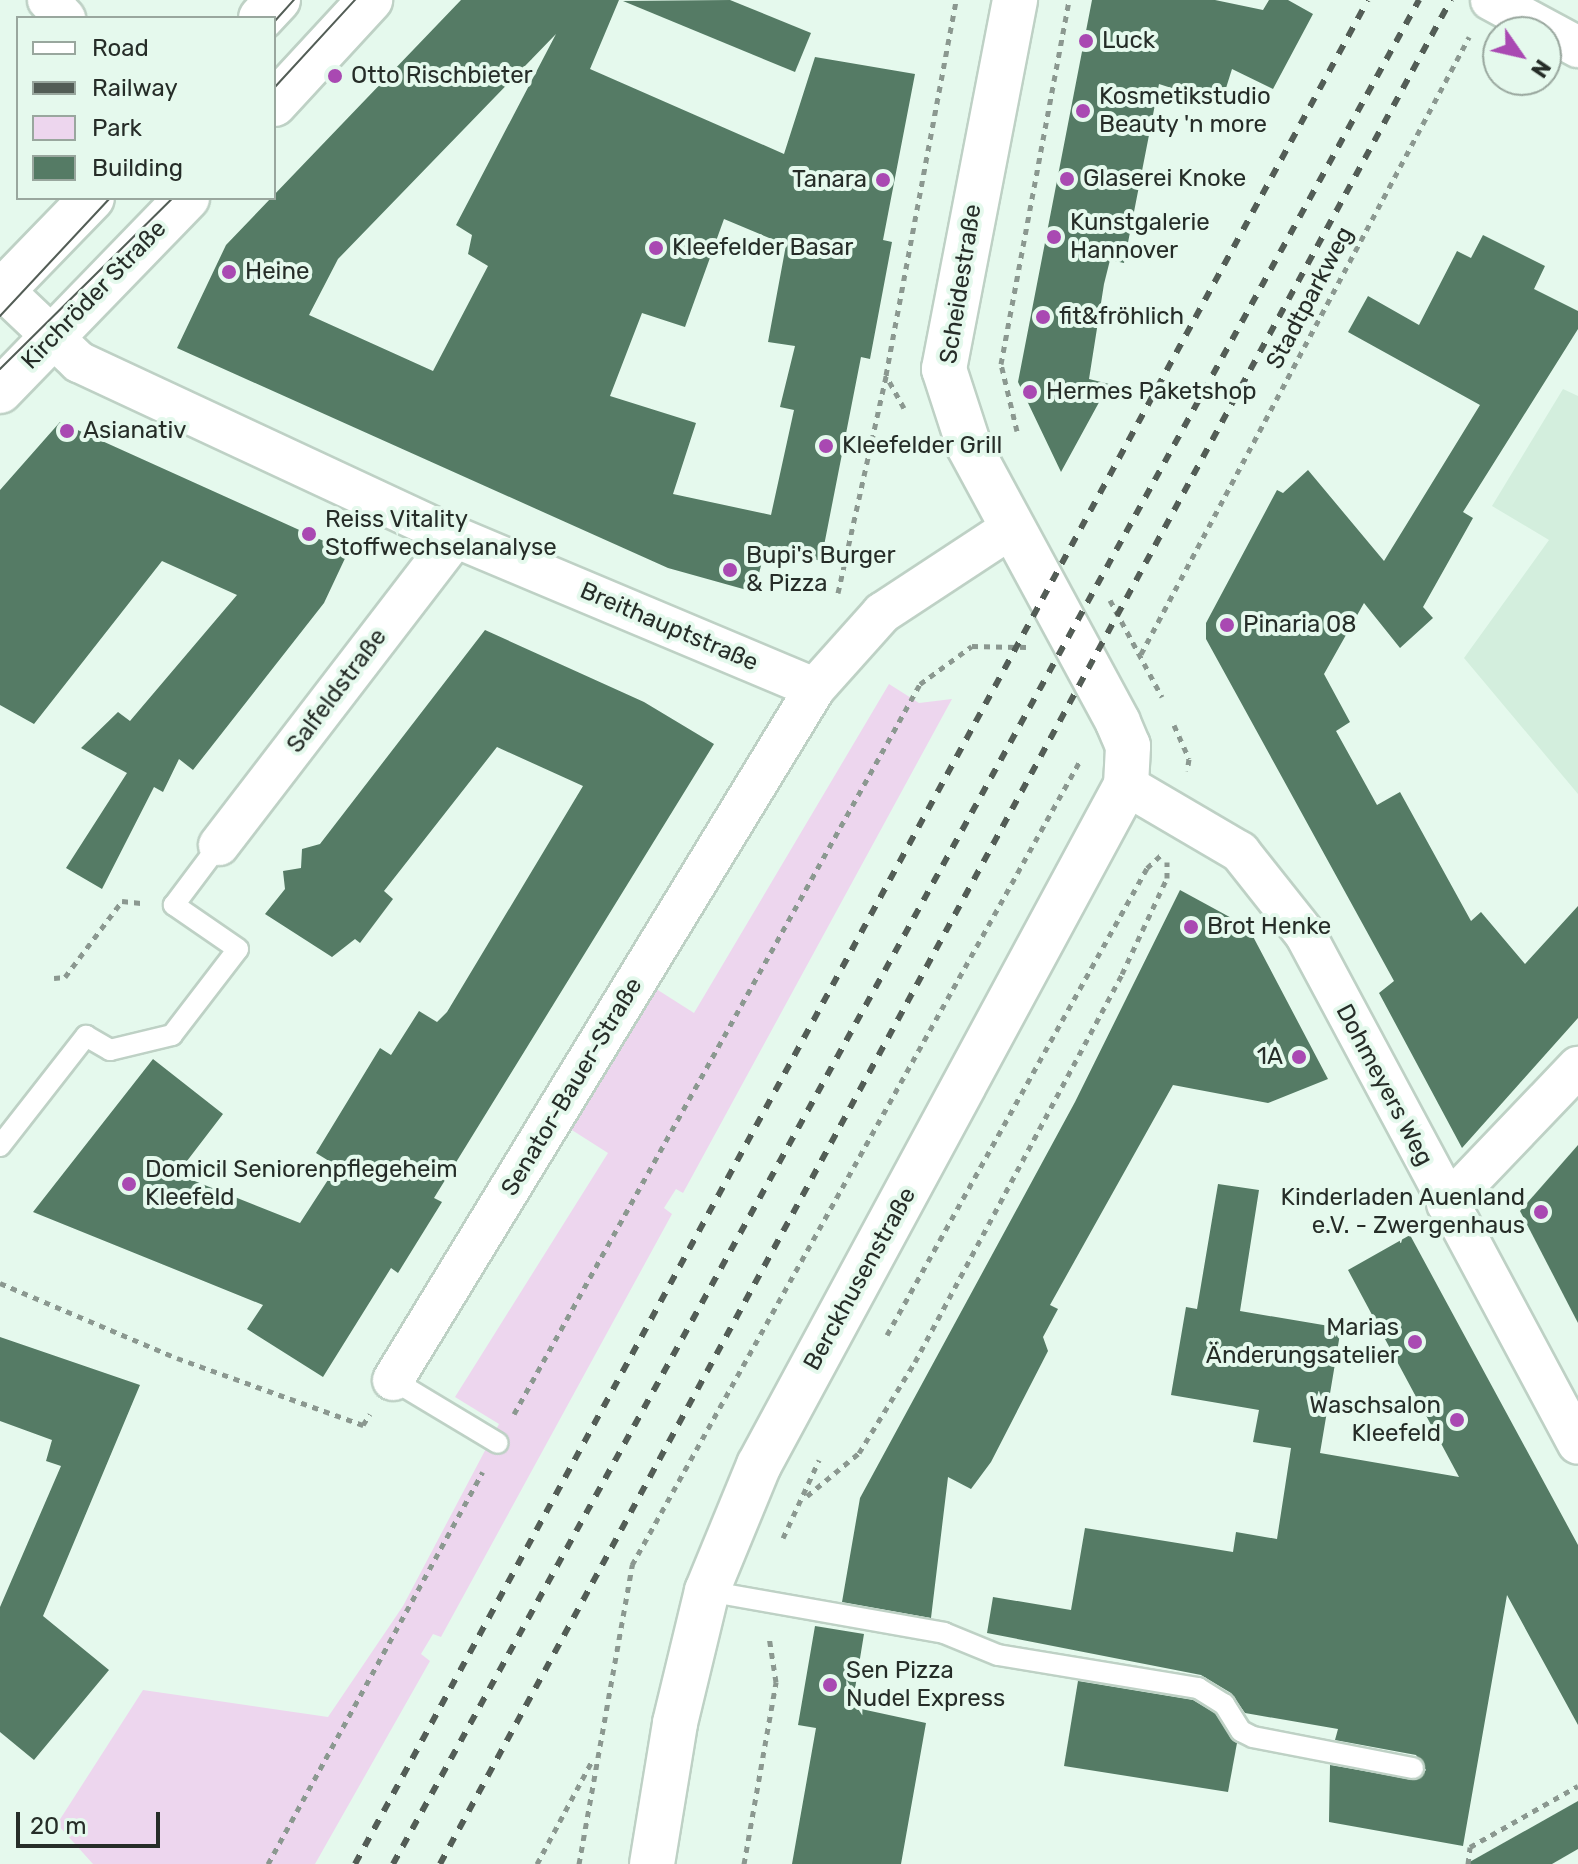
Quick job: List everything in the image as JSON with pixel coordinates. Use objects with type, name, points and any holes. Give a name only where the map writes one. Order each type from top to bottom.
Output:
[{"type":"street","points":[[48,0],[63,16]]},
{"type":"street","points":[[263,16],[278,0]]},
{"type":"street","points":[[276,102],[370,0]]},
{"type":"street","name":"Scheidestraße","points":[[1015,0],[944,369],[969,446],[1118,722]]},
{"type":"street","points":[[1482,14],[1578,47]]},
{"type":"street","points":[[2,292],[90,200]]},
{"type":"street","name":"Kirchröder Straße","points":[[0,391],[185,200]]},
{"type":"street","name":"Breithauptstraße","points":[[2,292],[79,362],[455,537],[815,688]]},
{"type":"street","points":[[815,688],[882,613],[1013,527]]},
{"type":"street","name":"Salfeldstraße","points":[[219,845],[455,537]]},
{"type":"street","name":"Senator-Bauer-Straße","points":[[393,1380],[815,688]]},
{"type":"street","name":"Berckhusenstraße","points":[[652,1864],[675,1723],[707,1591],[759,1465],[1126,785],[1128,746],[1118,722]]},
{"type":"street","name":"Dohmeyers Weg","points":[[1126,785],[1240,852],[1305,934],[1578,1444]]},
{"type":"street","points":[[1447,1204],[1578,1067]]},
{"type":"lane","points":[[0,1146],[86,1036],[110,1050],[172,1035],[238,949],[174,905],[219,845]]},
{"type":"lane","points":[[393,1380],[498,1443]]},
{"type":"lane","points":[[707,1591],[944,1633],[998,1655],[1198,1688],[1224,1704],[1241,1731],[1253,1737],[1413,1768]]},
{"type":"path","points":[[1020,443],[1001,364],[1069,0]]},
{"type":"path","name":"Stadtparkweg","points":[[1141,654],[1482,14]]},
{"type":"path","points":[[835,604],[886,375]]},
{"type":"path","points":[[1102,586],[1156,684]]},
{"type":"path","points":[[268,1864],[920,684],[972,646],[1039,648]]},
{"type":"path","points":[[807,1496],[859,1453],[915,1362],[1122,974],[1167,878],[1166,850],[1147,868],[880,1347]]},
{"type":"path","points":[[54,978],[65,977],[122,901],[174,905]]},
{"type":"path","points":[[0,1283],[177,1358],[363,1425],[393,1380]]},
{"type":"path","points":[[744,1864],[776,1682],[764,1603],[780,1543],[807,1496],[827,1444]]},
{"type":"path","points":[[537,1864],[597,1752]]},
{"type":"path","points":[[1468,1864],[1470,1847],[1578,1786]]},
{"type":"shaded area","points":[[1563,389],[1578,396],[1578,794],[1464,658],[1549,540],[1492,506]]},
{"type":"green space","points":[[889,684],[919,703],[952,699],[683,1193],[676,1189],[664,1208],[672,1214],[441,1637],[433,1634],[421,1654],[430,1661],[315,1864],[93,1864],[57,1824],[143,1690],[328,1717],[403,1606],[499,1424],[455,1397],[608,1153],[553,1118],[639,978],[694,1013]]},
{"type":"building","points":[[461,0],[619,0],[590,69],[784,154],[815,57],[915,74],[883,240],[892,242],[870,359],[861,357],[821,561],[766,547],[754,592],[668,568],[177,348],[226,245],[269,200],[276,200],[276,193]],"holes":[[[556,34],[456,225],[472,235],[468,254],[488,266],[433,371],[309,315],[338,259]],[[724,219],[786,245],[768,342],[795,346],[780,407],[794,410],[771,515],[673,494],[696,423],[610,396],[642,313],[685,327]]]},
{"type":"building","points":[[730,0],[811,33],[795,72],[623,1]]},
{"type":"building","points":[[1092,0],[1215,0],[1263,10],[1269,0],[1288,0],[1313,14],[1273,89],[1232,69],[1221,104],[1159,84],[1124,263],[1110,260],[1104,284],[1089,379],[1109,384],[1061,472],[1018,382]]},
{"type":"building","points":[[1483,235],[1545,266],[1534,289],[1578,311],[1578,329],[1463,512],[1473,518],[1423,607],[1433,618],[1400,648],[1364,603],[1324,674],[1350,722],[1336,731],[1377,805],[1400,792],[1471,921],[1481,912],[1525,964],[1578,906],[1578,1018],[1462,1148],[1379,993],[1394,981],[1206,639],[1206,623],[1277,490],[1283,493],[1308,470],[1384,561],[1480,405],[1348,332],[1368,296],[1419,325],[1457,251],[1471,258]]},
{"type":"building","points":[[60,422],[348,552],[324,603],[193,770],[179,759],[163,792],[154,787],[102,889],[66,868],[127,773],[81,748],[118,712],[130,721],[237,595],[162,561],[34,724],[0,705],[0,490]]},
{"type":"building","points":[[485,630],[644,702],[714,744],[434,1198],[442,1202],[398,1273],[391,1268],[323,1377],[247,1329],[263,1305],[33,1212],[153,1059],[223,1114],[177,1174],[300,1223],[337,1166],[316,1153],[380,1048],[391,1055],[419,1011],[437,1022],[447,1012],[583,786],[497,747],[384,891],[393,899],[360,943],[355,939],[332,957],[265,914],[285,889],[283,871],[301,868],[302,849],[320,844]]},
{"type":"building","points":[[1180,890],[1248,927],[1328,1079],[1268,1103],[1173,1085],[1050,1305],[1058,1309],[1043,1337],[1048,1351],[991,1462],[971,1489],[948,1477],[931,1618],[842,1602],[860,1498],[1075,1102]]},
{"type":"building","points":[[1578,1145],[1578,1323],[1520,1211]]},
{"type":"building","points":[[1218,1184],[1259,1190],[1240,1311],[1341,1328],[1320,1453],[1459,1477],[1348,1270],[1410,1235],[1578,1545],[1578,1725],[1507,1595],[1463,1846],[1329,1822],[1330,1765],[1416,1780],[1426,1770],[1416,1755],[1335,1740],[1338,1729],[1245,1713],[1231,1693],[1201,1675],[987,1633],[993,1597],[1071,1610],[1085,1528],[1233,1552],[1236,1532],[1277,1539],[1291,1448],[1253,1442],[1259,1410],[1171,1395],[1186,1307],[1197,1309]]},
{"type":"building","points":[[0,1337],[140,1385],[43,1616],[109,1670],[34,1760],[0,1732],[0,1607],[61,1466],[46,1461],[52,1440],[0,1421]]},
{"type":"building","points":[[815,1626],[864,1634],[852,1707],[926,1723],[901,1864],[792,1864],[816,1728],[798,1725]]},
{"type":"building","points":[[1078,1681],[1193,1700],[1215,1713],[1237,1743],[1228,1792],[1064,1766]]},
{"type":"building","points":[[1578,1801],[1578,1849],[1552,1864],[1466,1864]]},
{"type":"tram line","points":[[276,20],[294,0]]},
{"type":"tram line","points":[[276,86],[355,0]]},
{"type":"tram line","points":[[0,316],[108,200]]},
{"type":"tram line","points":[[0,369],[171,200]]},
{"type":"railway","points":[[355,1864],[1368,0]]},
{"type":"railway","points":[[393,1864],[1419,0]]},
{"type":"railway","points":[[440,1864],[1451,0]]},
{"type":"place","name":"Luck","points":[[1086,41]]},
{"type":"place","name":"Otto Rischbieter","points":[[335,76]]},
{"type":"place","name":"Kosmetikstudio Beauty 'n more","points":[[1083,111]]},
{"type":"place","name":"Glaserei Knoke","points":[[1067,179]]},
{"type":"place","name":"Tanara","points":[[883,180]]},
{"type":"place","name":"Kunstgalerie Hannover","points":[[1054,237]]},
{"type":"place","name":"Kleefelder Basar","points":[[656,248]]},
{"type":"place","name":"Heine","points":[[229,272]]},
{"type":"place","name":"fit&fröhlich","points":[[1043,317]]},
{"type":"place","name":"Hermes Paketshop","points":[[1030,392]]},
{"type":"place","name":"Asianativ","points":[[67,431]]},
{"type":"place","name":"Kleefelder Grill","points":[[826,446]]},
{"type":"place","name":"Reiss Vitality Stoffwechselanalyse","points":[[309,534]]},
{"type":"place","name":"Bupi's Burger & Pizza","points":[[730,570]]},
{"type":"place","name":"Pinaria 08","points":[[1227,625]]},
{"type":"place","name":"Brot Henke","points":[[1191,927]]},
{"type":"place","name":"1A","points":[[1299,1057]]},
{"type":"place","name":"Domicil Seniorenpflegeheim Kleefeld","points":[[129,1184]]},
{"type":"place","name":"Kinderladen Auenland e.V. - Zwergenhaus","points":[[1541,1212]]},
{"type":"place","name":"Marias Änderungsatelier","points":[[1415,1342]]},
{"type":"place","name":"Waschsalon Kleefeld","points":[[1457,1420]]},
{"type":"place","name":"Sen Pizza Nudel Express","points":[[830,1685]]}]
